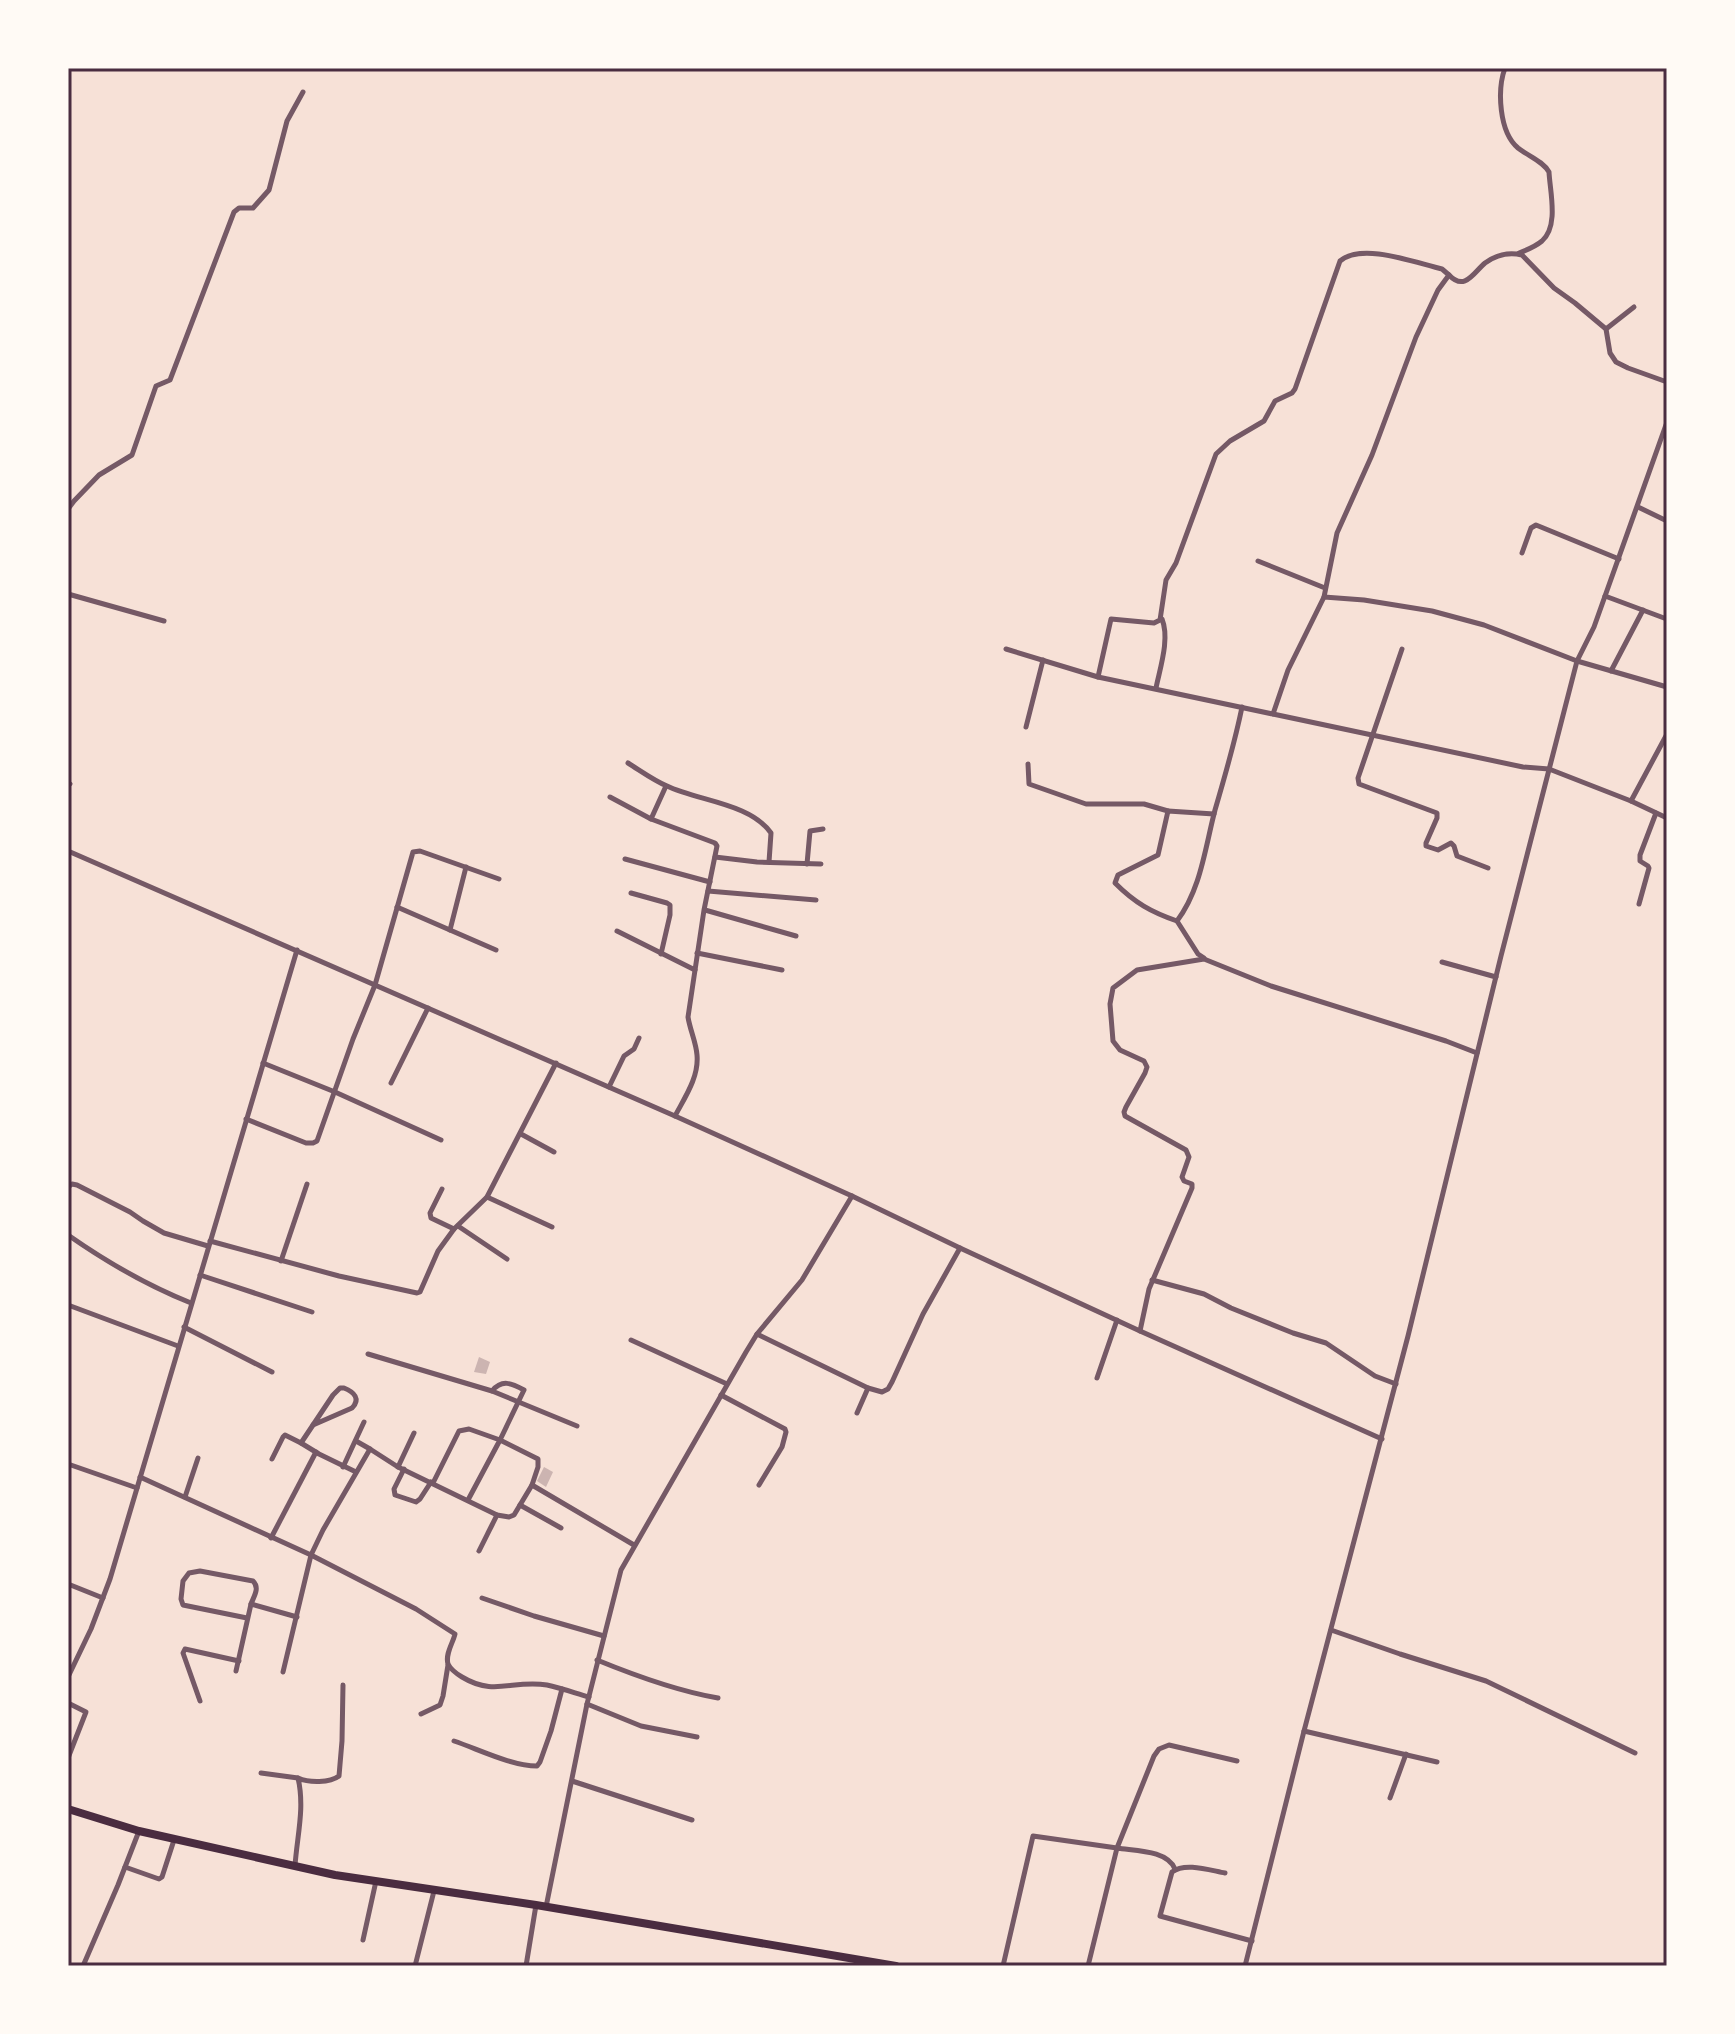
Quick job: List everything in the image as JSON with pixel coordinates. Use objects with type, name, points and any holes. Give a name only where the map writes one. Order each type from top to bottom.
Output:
[{"type":"main road","points":[[68,1809],[139,1831],[295,1867],[896,1966]]},
{"type":"street","points":[[1156,688],[1163,651],[1165,627],[1161,618],[1166,580],[1176,563],[1216,454],[1230,441],[1264,421],[1275,401],[1295,389],[1340,261],[1347,256],[1366,252],[1442,269],[1453,280],[1461,282],[1498,256],[1519,254],[1541,242],[1549,228],[1549,172],[1546,166],[1518,148],[1505,125],[1501,91],[1505,68]]},
{"type":"street","points":[[68,509],[99,475],[132,455],[155,388],[170,380],[234,212],[239,208],[253,208],[269,190],[287,121],[303,92]]},
{"type":"street","points":[[1519,254],[1528,259],[1538,274],[1554,288],[1606,329],[1610,353],[1616,362],[1667,382]]},
{"type":"street","points":[[1273,714],[1288,670],[1324,597],[1337,533],[1372,455],[1416,337],[1438,290],[1449,275]]},
{"type":"street","points":[[1606,329],[1634,307]]},
{"type":"street","points":[[1245,1966],[1396,1384],[1577,661],[1594,627],[1667,422]]},
{"type":"street","points":[[1638,507],[1667,521]]},
{"type":"street","points":[[1522,553],[1531,528],[1536,525],[1619,559]]},
{"type":"street","points":[[1258,561],[1325,588]]},
{"type":"street","points":[[68,594],[164,621]]},
{"type":"street","points":[[1605,596],[1664,618]]},
{"type":"street","points":[[1324,597],[1432,611],[1484,625],[1577,661],[1667,687]]},
{"type":"street","points":[[1611,671],[1643,610]]},
{"type":"street","points":[[1098,677],[1111,619],[1154,623],[1161,618]]},
{"type":"street","points":[[1006,649],[1098,677],[1373,737],[1523,767],[1549,769],[1667,818]]},
{"type":"street","points":[[1402,649],[1358,778],[1359,784],[1437,813],[1426,846],[1438,850],[1451,843],[1457,856],[1488,868]]},
{"type":"street","points":[[1026,727],[1043,660]]},
{"type":"street","points":[[1177,921],[1198,881],[1242,707]]},
{"type":"street","points":[[1631,801],[1667,734]]},
{"type":"street","points":[[628,763],[666,786],[725,805],[766,826],[771,833],[769,862]]},
{"type":"street","points":[[1028,764],[1029,784],[1074,801],[1144,804],[1168,811],[1214,814]]},
{"type":"street","points":[[651,819],[666,786]]},
{"type":"street","points":[[610,797],[651,819],[717,846],[688,1017],[697,1067],[695,1078],[675,1116]]},
{"type":"street","points":[[1168,811],[1158,855],[1118,875],[1115,883],[1148,910],[1177,921],[1204,959],[1271,986],[1477,1053]]},
{"type":"street","points":[[1639,904],[1649,868],[1640,861],[1640,855],[1656,813]]},
{"type":"street","points":[[807,864],[810,831],[823,829]]},
{"type":"street","points":[[68,851],[675,1116],[1382,1439]]},
{"type":"street","points":[[246,1119],[306,1143],[317,1141],[375,985],[413,852],[420,851],[499,879]]},
{"type":"street","points":[[715,857],[821,864]]},
{"type":"street","points":[[625,859],[710,882]]},
{"type":"street","points":[[450,930],[466,867]]},
{"type":"street","points":[[708,891],[816,900]]},
{"type":"street","points":[[631,893],[670,905],[661,954]]},
{"type":"street","points":[[397,907],[496,950]]},
{"type":"street","points":[[704,910],[796,936]]},
{"type":"street","points":[[617,931],[695,970]]},
{"type":"street","points":[[68,1677],[103,1598],[297,950]]},
{"type":"street","points":[[697,953],[782,970]]},
{"type":"street","points":[[1140,1331],[1152,1280],[1192,1184],[1182,1177],[1189,1155],[1186,1150],[1125,1116],[1126,1107],[1147,1067],[1144,1061],[1120,1050],[1113,1041],[1111,994],[1117,984],[1137,970],[1204,959]]},
{"type":"street","points":[[1442,962],[1496,977]]},
{"type":"street","points":[[391,1083],[428,1008]]},
{"type":"street","points":[[609,1087],[622,1060],[634,1049],[639,1038]]},
{"type":"street","points":[[263,1063],[441,1140]]},
{"type":"street","points":[[68,1187],[75,1184],[164,1233],[417,1293],[438,1251],[487,1197],[556,1063]]},
{"type":"street","points":[[521,1134],[554,1152]]},
{"type":"street","points":[[281,1261],[307,1184]]},
{"type":"street","points":[[442,1189],[430,1213],[431,1218],[456,1228],[507,1259]]},
{"type":"street","points":[[546,1907],[588,1701],[617,1581],[634,1545],[757,1334],[802,1280],[852,1196]]},
{"type":"street","points":[[487,1197],[552,1227]]},
{"type":"street","points":[[68,1235],[122,1271],[191,1303]]},
{"type":"street","points":[[757,1334],[882,1392],[888,1389],[923,1314],[960,1248]]},
{"type":"street","points":[[200,1275],[312,1312]]},
{"type":"street","points":[[1152,1280],[1196,1291],[1293,1333],[1326,1343],[1375,1376],[1396,1384]]},
{"type":"street","points":[[68,1305],[178,1346]]},
{"type":"street","points":[[1097,1378],[1117,1320]]},
{"type":"street","points":[[184,1327],[272,1372]]},
{"type":"street","points":[[631,1340],[727,1384]]},
{"type":"street","points":[[368,1354],[492,1391],[577,1426]]},
{"type":"street","points":[[468,1500],[525,1387],[504,1383],[492,1391]]},
{"type":"street","points":[[301,1443],[313,1425],[336,1391],[344,1388],[354,1394],[356,1402],[352,1408],[313,1425]]},
{"type":"street","points":[[857,1413],[868,1388]]},
{"type":"street","points":[[721,1395],[785,1429],[782,1447],[759,1485]]},
{"type":"street","points":[[343,1467],[364,1422]]},
{"type":"street","points":[[356,1441],[401,1468],[432,1482],[497,1515],[514,1515],[532,1485],[538,1459],[469,1429],[459,1431],[432,1482],[420,1499],[416,1502],[395,1495],[394,1489],[401,1468],[414,1433]]},
{"type":"street","points":[[272,1459],[285,1435],[356,1472]]},
{"type":"street","points":[[283,1672],[311,1555],[370,1449]]},
{"type":"street","points":[[271,1538],[316,1452]]},
{"type":"street","points":[[185,1497],[198,1458]]},
{"type":"street","points":[[68,1464],[137,1488]]},
{"type":"street","points":[[140,1477],[311,1555],[416,1609],[454,1633],[447,1655],[449,1664],[440,1705],[421,1714]]},
{"type":"street","points":[[532,1485],[634,1545]]},
{"type":"street","points":[[520,1505],[561,1528]]},
{"type":"street","points":[[479,1551],[497,1515]]},
{"type":"street","points":[[236,1671],[256,1586],[253,1581],[194,1571],[186,1576],[181,1599],[183,1605],[247,1618]]},
{"type":"street","points":[[68,1584],[103,1598]]},
{"type":"street","points":[[482,1598],[604,1636]]},
{"type":"street","points":[[251,1604],[297,1617]]},
{"type":"street","points":[[1331,1630],[1486,1681],[1635,1753]]},
{"type":"street","points":[[200,1701],[183,1653],[185,1649],[239,1661]]},
{"type":"street","points":[[597,1660],[686,1691],[718,1698]]},
{"type":"street","points":[[449,1664],[459,1675],[476,1685],[546,1685],[562,1689],[641,1726],[697,1737]]},
{"type":"street","points":[[261,1773],[306,1782],[335,1780],[339,1776],[343,1685]]},
{"type":"street","points":[[454,1741],[537,1766],[551,1731],[562,1689]]},
{"type":"street","points":[[68,1703],[86,1712],[68,1758]]},
{"type":"street","points":[[1304,1731],[1437,1762]]},
{"type":"street","points":[[1088,1966],[1117,1848],[1159,1749],[1169,1745],[1237,1761]]},
{"type":"street","points":[[1390,1798],[1406,1754]]},
{"type":"street","points":[[295,1867],[301,1817],[298,1778]]},
{"type":"street","points":[[572,1781],[692,1820]]},
{"type":"street","points":[[83,1966],[139,1831]]},
{"type":"street","points":[[1003,1966],[1033,1836],[1148,1852],[1170,1859],[1175,1869]]},
{"type":"street","points":[[125,1867],[159,1879],[174,1839]]},
{"type":"street","points":[[1225,1873],[1184,1867],[1175,1869],[1160,1916],[1252,1941]]},
{"type":"street","points":[[363,1940],[376,1881]]},
{"type":"street","points":[[415,1966],[435,1890]]},
{"type":"street","points":[[526,1966],[536,1905]]},
{"type":"building","points":[[479,1357],[490,1362],[486,1374],[474,1372]]},
{"type":"building","points":[[544,1467],[553,1472],[546,1487],[537,1481]]}]
